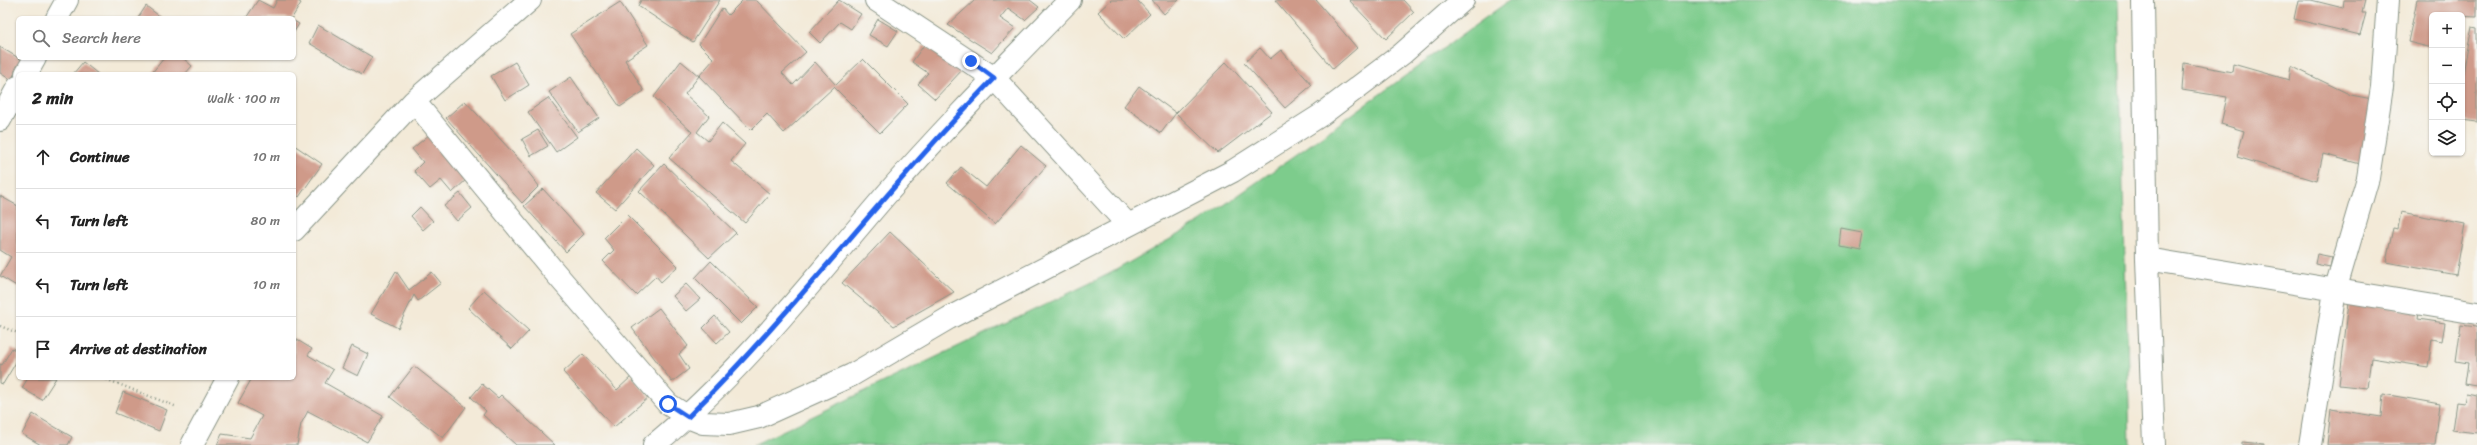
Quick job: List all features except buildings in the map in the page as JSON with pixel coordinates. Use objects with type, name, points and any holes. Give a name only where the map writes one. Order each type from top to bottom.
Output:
[{"type":"street","points":[[58,16],[67,0]]},
{"type":"street","points":[[296,228],[414,101],[530,0]]},
{"type":"street","points":[[876,0],[994,78],[1128,225]]},
{"type":"street","points":[[654,445],[688,417],[784,316],[946,127],[1070,0]]},
{"type":"street","points":[[414,101],[653,388],[668,404],[688,417],[703,422],[729,424],[759,418],[852,375],[949,318],[1234,171],[1321,115],[1402,54],[1463,0]]},
{"type":"street","points":[[2143,0],[2147,259],[2154,445]]},
{"type":"street","points":[[2310,445],[2335,291],[2368,178],[2382,87],[2388,0]]},
{"type":"street","points":[[27,72],[33,60]]},
{"type":"street","points":[[0,120],[16,92]]},
{"type":"street","points":[[2147,259],[2335,291],[2477,313]]},
{"type":"street","points":[[192,445],[227,380]]},
{"type":"path","points":[[0,326],[16,332]]},
{"type":"path","points":[[108,380],[205,419]]},
{"type":"green space","points":[[1510,0],[2118,0],[2130,445],[753,445],[1109,274],[1200,222],[1307,147]]},
{"type":"route","points":[[668,404],[688,417],[733,372],[784,316],[946,127],[994,78],[971,61]]}]
